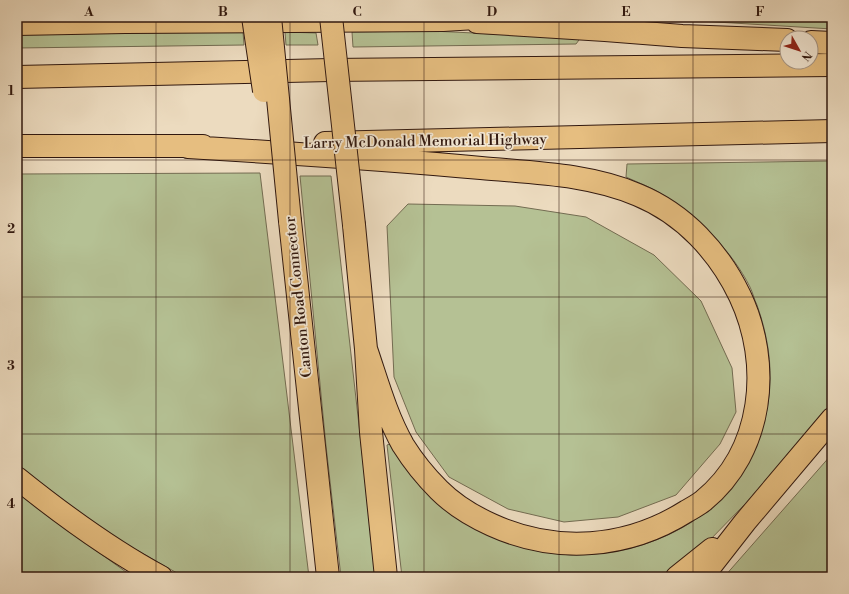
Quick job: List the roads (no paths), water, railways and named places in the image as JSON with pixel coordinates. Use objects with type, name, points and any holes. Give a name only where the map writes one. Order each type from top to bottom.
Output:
[{"type":"highway","points":[[80,17],[125,22]]},
{"type":"highway","points":[[253,17],[259,64],[271,127],[287,189]]},
{"type":"highway","name":"Canton Road Connector","points":[[270,17],[328,577]]},
{"type":"highway","points":[[331,17],[354,224],[366,349],[371,432],[386,577]]},
{"type":"highway","points":[[17,24],[443,20],[492,17]]},
{"type":"highway","points":[[443,20],[682,36],[779,40]]},
{"type":"highway","points":[[819,42],[832,43]]},
{"type":"highway","points":[[17,77],[322,70],[832,65]]},
{"type":"highway","name":"Larry McDonald Memorial Highway","points":[[17,146],[188,146],[832,131]]},
{"type":"highway","points":[[188,146],[401,161],[566,176],[594,180],[622,188],[642,196],[679,219],[695,233],[715,254],[732,280],[746,309],[754,338],[759,370],[758,400],[751,430],[740,455],[724,480],[702,501],[675,519],[643,533],[621,539],[593,543],[563,544],[534,540],[508,532],[461,509],[441,492],[422,472],[403,444],[388,412],[366,349]]},
{"type":"highway","points":[[702,577],[745,522],[832,419]]},
{"type":"highway","points":[[17,478],[73,522],[115,550],[161,577]]},
{"type":"highway","points":[[677,577],[745,522]]}]
